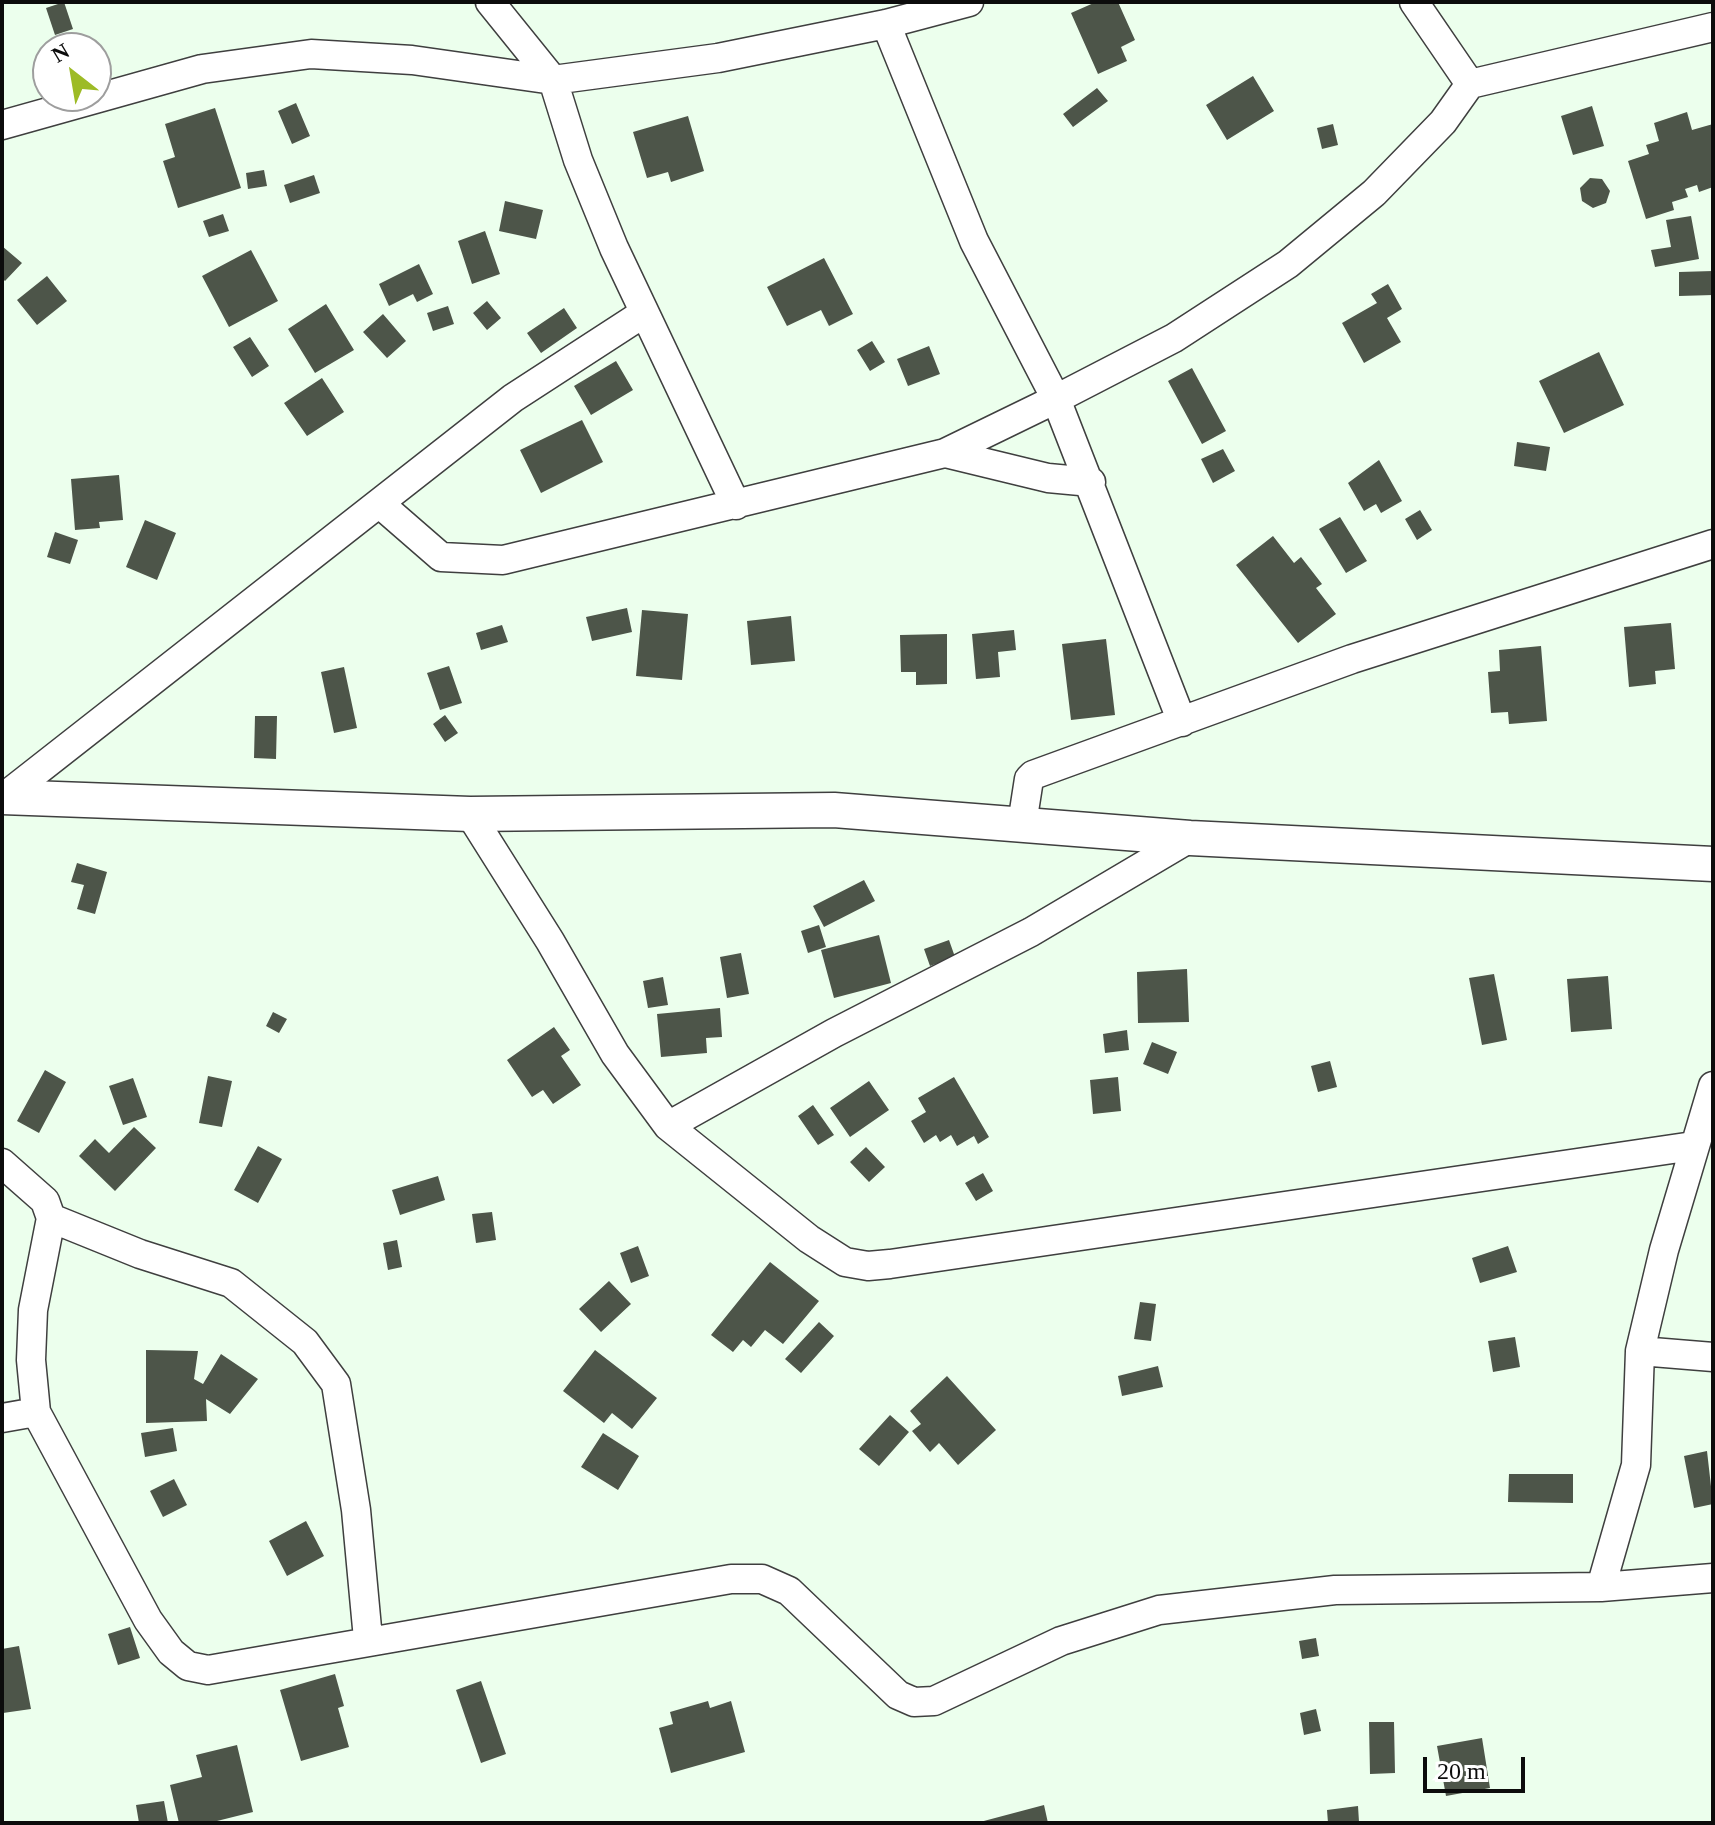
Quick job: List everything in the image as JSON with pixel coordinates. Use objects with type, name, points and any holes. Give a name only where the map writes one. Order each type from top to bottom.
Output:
[{"type":"street","points":[[490,2],[553,80],[578,160],[644,313],[736,505]]},
{"type":"street","points":[[2,125],[202,69],[311,54],[412,60],[553,80],[718,58],[886,24],[969,2]]},
{"type":"street","points":[[1414,2],[1470,84]]},
{"type":"street","points":[[886,24],[974,241],[1056,399],[1091,482],[1182,722]]},
{"type":"street","points":[[380,504],[441,557],[490,560],[562,547],[945,453],[1174,338],[1288,264],[1374,193],[1443,122],[1470,84],[1713,27]]},
{"type":"street","points":[[3,797],[513,398],[644,313]]},
{"type":"street","points":[[945,453],[1048,478],[1091,482]]},
{"type":"street","points":[[1022,824],[1029,779],[1033,775],[1352,659],[1713,544]]},
{"type":"street","points":[[3,797],[470,814],[834,810],[1190,838],[1713,864]]},
{"type":"street","points":[[470,814],[550,941],[615,1054],[668,1126],[809,1239],[845,1262],[868,1266],[1252,1213],[1693,1146]]},
{"type":"street","points":[[668,1126],[834,1033],[1073,909],[1190,838]]},
{"type":"street","points":[[1601,1587],[1636,1465],[1640,1351],[1693,1146],[1713,1086]]},
{"type":"street","points":[[2,1163],[45,1201],[51,1218],[33,1310],[31,1360],[36,1412],[148,1620],[171,1652],[188,1666],[208,1670],[368,1639],[558,1611],[731,1579],[762,1579],[789,1591],[898,1695],[924,1702],[934,1701],[1061,1641],[1159,1610],[1335,1590],[1601,1587],[1713,1578]]},
{"type":"street","points":[[51,1218],[140,1254],[231,1283],[276,1315],[327,1367],[336,1384],[356,1510],[368,1639]]},
{"type":"street","points":[[1640,1351],[1713,1357]]},
{"type":"street","points":[[2,1418],[36,1412]]},
{"type":"building","points":[[64,2],[73,29],[54,32],[46,8]]},
{"type":"building","points":[[1096,2],[1118,2],[1135,40],[1121,47],[1127,61],[1098,74],[1071,13]]},
{"type":"building","points":[[1253,76],[1274,111],[1227,140],[1206,105]]},
{"type":"building","points":[[1097,88],[1108,101],[1073,127],[1063,114]]},
{"type":"building","points":[[296,103],[310,136],[292,144],[278,111]]},
{"type":"building","points":[[1592,106],[1604,146],[1573,155],[1561,116]]},
{"type":"building","points":[[215,108],[241,188],[178,208],[163,161],[175,157],[165,124]]},
{"type":"building","points":[[1687,112],[1692,130],[1713,124],[1713,187],[1699,192],[1697,185],[1685,189],[1688,197],[1672,202],[1674,210],[1646,219],[1628,161],[1649,154],[1646,145],[1659,141],[1654,123]]},
{"type":"building","points":[[688,116],[704,171],[671,182],[668,172],[647,178],[633,132]]},
{"type":"building","points":[[1333,124],[1338,145],[1322,149],[1317,128]]},
{"type":"building","points":[[264,170],[267,186],[248,189],[246,173]]},
{"type":"building","points":[[314,175],[320,193],[290,203],[284,185]]},
{"type":"building","points":[[1590,178],[1602,179],[1610,191],[1606,203],[1593,208],[1582,201],[1580,188]]},
{"type":"building","points":[[505,201],[543,210],[536,239],[499,231]]},
{"type":"building","points":[[223,214],[229,231],[209,237],[203,221]]},
{"type":"building","points":[[1691,216],[1699,259],[1655,267],[1651,250],[1671,247],[1666,220]]},
{"type":"building","points":[[485,231],[500,274],[472,284],[458,241]]},
{"type":"building","points":[[2,246],[22,263],[5,281],[2,278]]},
{"type":"building","points":[[251,250],[278,301],[229,327],[202,276]]},
{"type":"building","points":[[824,258],[853,314],[829,326],[821,310],[787,326],[767,287]]},
{"type":"building","points":[[419,264],[433,294],[417,302],[413,294],[389,306],[379,284]]},
{"type":"building","points":[[1713,271],[1713,295],[1679,296],[1679,272]]},
{"type":"building","points":[[47,276],[67,301],[37,325],[17,300]]},
{"type":"building","points":[[1388,284],[1402,309],[1387,318],[1401,342],[1364,363],[1342,323],[1377,303],[1371,294]]},
{"type":"building","points":[[487,301],[501,318],[487,330],[473,313]]},
{"type":"building","points":[[326,304],[354,350],[315,373],[288,329]]},
{"type":"building","points":[[448,306],[454,324],[433,331],[427,313]]},
{"type":"building","points":[[564,308],[577,328],[541,353],[527,333]]},
{"type":"building","points":[[383,314],[406,341],[387,358],[363,332]]},
{"type":"building","points":[[250,337],[269,366],[252,377],[233,347]]},
{"type":"building","points":[[872,341],[885,362],[870,371],[857,350]]},
{"type":"building","points":[[929,346],[940,374],[908,386],[897,359]]},
{"type":"building","points":[[1599,352],[1624,405],[1564,433],[1539,381]]},
{"type":"building","points":[[616,361],[633,390],[591,415],[574,386]]},
{"type":"building","points":[[1192,368],[1226,431],[1202,444],[1168,381]]},
{"type":"building","points":[[322,378],[344,412],[307,436],[284,403]]},
{"type":"building","points":[[582,420],[603,462],[541,493],[520,450]]},
{"type":"building","points":[[1517,442],[1550,447],[1546,471],[1514,466]]},
{"type":"building","points":[[1223,449],[1235,471],[1213,483],[1201,459]]},
{"type":"building","points":[[1379,460],[1402,501],[1381,513],[1376,504],[1364,511],[1348,483]]},
{"type":"building","points":[[119,475],[123,520],[99,522],[100,528],[75,530],[71,479]]},
{"type":"building","points":[[1420,510],[1432,530],[1417,540],[1405,519]]},
{"type":"building","points":[[1340,517],[1367,561],[1346,573],[1319,529]]},
{"type":"building","points":[[145,520],[176,533],[157,580],[126,567]]},
{"type":"building","points":[[55,532],[78,540],[70,564],[47,557]]},
{"type":"building","points":[[1273,536],[1294,563],[1301,557],[1322,584],[1316,588],[1336,614],[1298,643],[1236,565]]},
{"type":"building","points":[[627,608],[632,632],[592,641],[586,617]]},
{"type":"building","points":[[642,610],[688,614],[682,680],[636,676]]},
{"type":"building","points":[[791,616],[795,661],[751,665],[747,621]]},
{"type":"building","points":[[1671,623],[1675,669],[1655,671],[1656,684],[1629,687],[1624,627]]},
{"type":"building","points":[[502,625],[508,642],[481,650],[476,633]]},
{"type":"building","points":[[1014,630],[1016,650],[998,652],[1000,677],[976,679],[972,634]]},
{"type":"building","points":[[947,634],[947,684],[916,685],[916,672],[901,672],[900,635]]},
{"type":"building","points":[[1106,639],[1115,715],[1071,720],[1062,644]]},
{"type":"building","points":[[1541,646],[1547,721],[1509,724],[1508,712],[1491,713],[1488,672],[1500,671],[1499,650]]},
{"type":"building","points":[[449,666],[462,703],[440,710],[427,673]]},
{"type":"building","points":[[344,667],[357,728],[334,733],[321,672]]},
{"type":"building","points":[[445,715],[458,733],[445,742],[433,724]]},
{"type":"building","points":[[255,716],[277,716],[276,759],[254,758]]},
{"type":"building","points":[[77,863],[107,872],[95,914],[77,909],[84,885],[71,882]]},
{"type":"building","points":[[864,880],[875,901],[824,927],[813,906]]},
{"type":"building","points":[[819,925],[826,947],[808,953],[801,931]]},
{"type":"building","points":[[879,935],[891,983],[834,998],[821,950]]},
{"type":"building","points":[[949,940],[955,957],[930,966],[924,949]]},
{"type":"building","points":[[741,953],[749,994],[727,998],[720,957]]},
{"type":"building","points":[[1187,969],[1189,1022],[1138,1023],[1137,972]]},
{"type":"building","points":[[1494,974],[1507,1040],[1482,1045],[1469,978]]},
{"type":"building","points":[[1608,976],[1612,1029],[1571,1032],[1567,979]]},
{"type":"building","points":[[663,977],[668,1005],[648,1008],[643,981]]},
{"type":"building","points":[[720,1008],[722,1037],[706,1038],[707,1053],[661,1057],[657,1014]]},
{"type":"building","points":[[273,1012],[287,1019],[279,1033],[266,1026]]},
{"type":"building","points":[[554,1027],[570,1050],[561,1056],[581,1085],[553,1104],[543,1090],[532,1097],[507,1060]]},
{"type":"building","points":[[1127,1030],[1129,1050],[1105,1053],[1103,1034]]},
{"type":"building","points":[[1152,1042],[1177,1052],[1168,1074],[1143,1064]]},
{"type":"building","points":[[1330,1061],[1337,1087],[1318,1092],[1311,1066]]},
{"type":"building","points":[[45,1070],[66,1082],[39,1133],[17,1121]]},
{"type":"building","points":[[208,1076],[232,1081],[222,1127],[199,1123]]},
{"type":"building","points":[[954,1077],[989,1137],[978,1144],[974,1136],[957,1146],[951,1135],[940,1142],[936,1135],[924,1143],[911,1121],[926,1112],[918,1098]]},
{"type":"building","points":[[1118,1077],[1121,1111],[1093,1114],[1090,1080]]},
{"type":"building","points":[[133,1078],[147,1117],[123,1125],[109,1086]]},
{"type":"building","points":[[869,1081],[889,1110],[850,1137],[830,1108]]},
{"type":"building","points":[[813,1105],[834,1135],[818,1145],[798,1116]]},
{"type":"building","points":[[134,1127],[156,1148],[115,1191],[79,1156],[95,1139],[109,1153]]},
{"type":"building","points":[[258,1146],[282,1159],[258,1203],[234,1190]]},
{"type":"building","points":[[866,1147],[885,1167],[869,1182],[850,1162]]},
{"type":"building","points":[[983,1173],[993,1191],[976,1201],[965,1183]]},
{"type":"building","points":[[438,1176],[445,1200],[400,1215],[392,1190]]},
{"type":"building","points":[[492,1212],[496,1240],[476,1243],[472,1214]]},
{"type":"building","points":[[397,1240],[402,1267],[388,1270],[383,1243]]},
{"type":"building","points":[[638,1246],[649,1276],[631,1283],[620,1253]]},
{"type":"building","points":[[1508,1246],[1517,1272],[1480,1283],[1472,1258]]},
{"type":"building","points":[[770,1262],[819,1301],[783,1344],[765,1330],[751,1347],[743,1340],[733,1352],[711,1335]]},
{"type":"building","points":[[609,1281],[631,1304],[601,1332],[579,1309]]},
{"type":"building","points":[[1140,1302],[1156,1304],[1151,1341],[1134,1339]]},
{"type":"building","points":[[819,1322],[834,1336],[801,1373],[785,1359]]},
{"type":"building","points":[[1515,1337],[1520,1367],[1493,1372],[1488,1341]]},
{"type":"building","points":[[146,1350],[198,1351],[194,1379],[203,1384],[221,1354],[258,1379],[230,1414],[206,1399],[207,1421],[146,1423]]},
{"type":"building","points":[[595,1350],[657,1398],[632,1429],[612,1413],[604,1423],[563,1391]]},
{"type":"building","points":[[1158,1366],[1163,1387],[1122,1396],[1118,1376]]},
{"type":"building","points":[[947,1376],[996,1430],[958,1465],[939,1443],[930,1452],[912,1431],[921,1424],[910,1411]]},
{"type":"building","points":[[890,1415],[909,1432],[879,1466],[859,1449]]},
{"type":"building","points":[[173,1428],[177,1451],[145,1457],[141,1433]]},
{"type":"building","points":[[603,1433],[639,1456],[618,1490],[581,1467]]},
{"type":"building","points":[[1707,1451],[1713,1504],[1694,1508],[1684,1456]]},
{"type":"building","points":[[1509,1474],[1573,1474],[1573,1503],[1508,1502]]},
{"type":"building","points":[[174,1479],[187,1505],[163,1517],[150,1491]]},
{"type":"building","points":[[306,1521],[324,1556],[287,1576],[269,1541]]},
{"type":"building","points":[[130,1627],[140,1658],[118,1665],[108,1634]]},
{"type":"building","points":[[1316,1638],[1319,1656],[1302,1659],[1299,1641]]},
{"type":"building","points":[[19,1646],[31,1709],[3,1713],[2,1649]]},
{"type":"building","points":[[335,1674],[344,1706],[338,1708],[349,1747],[301,1761],[280,1690]]},
{"type":"building","points":[[481,1681],[506,1754],[481,1763],[456,1690]]},
{"type":"building","points":[[708,1701],[710,1708],[731,1701],[745,1752],[671,1773],[659,1728],[673,1724],[670,1712]]},
{"type":"building","points":[[1316,1709],[1321,1731],[1304,1735],[1300,1713]]},
{"type":"building","points":[[1369,1722],[1394,1722],[1395,1773],[1370,1774]]},
{"type":"building","points":[[1482,1738],[1490,1788],[1446,1796],[1437,1746]]},
{"type":"building","points":[[237,1745],[253,1812],[209,1823],[179,1823],[170,1785],[202,1777],[196,1755]]},
{"type":"building","points":[[164,1801],[168,1823],[139,1823],[136,1805]]},
{"type":"building","points":[[1044,1805],[1048,1823],[980,1823],[980,1822]]},
{"type":"building","points":[[1358,1806],[1359,1822],[1328,1823],[1327,1810]]}]
